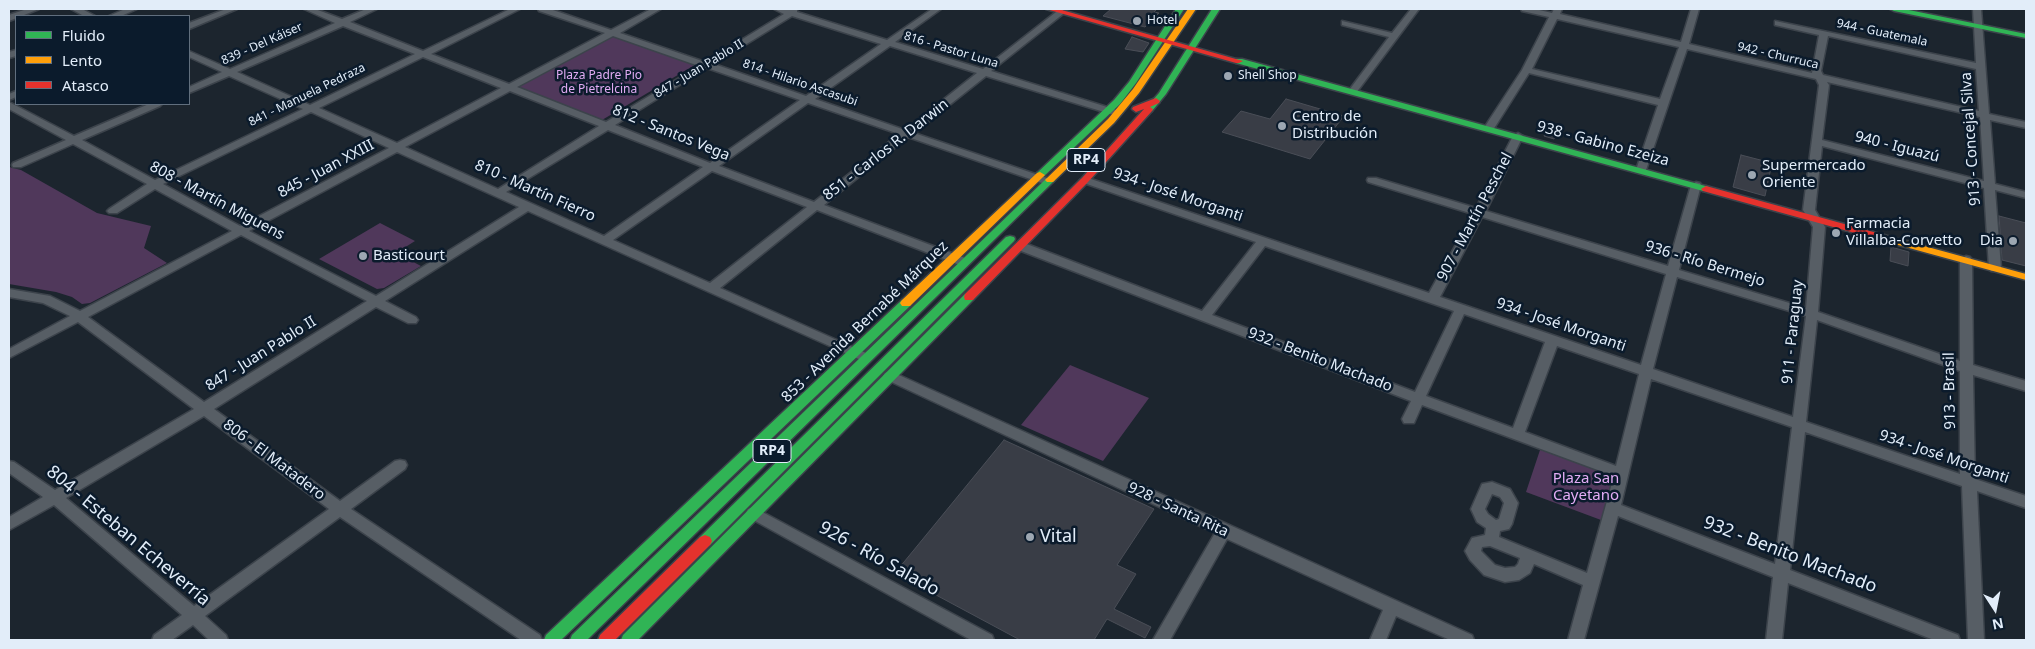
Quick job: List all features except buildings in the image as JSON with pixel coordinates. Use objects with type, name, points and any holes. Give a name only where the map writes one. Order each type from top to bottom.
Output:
[{"type":"street","points":[[18,15],[35,9]]},
{"type":"street","points":[[75,9],[89,15]]},
{"type":"street","points":[[116,15],[133,9]]},
{"type":"street","points":[[190,26],[233,9]]},
{"type":"street","name":"812 - Santos Vega","points":[[308,9],[712,167],[994,273]]},
{"type":"street","name":"839 - Del Káiser","points":[[190,90],[373,9]]},
{"type":"street","name":"841 - Manuela Pedraza","points":[[113,211],[155,184],[516,9]]},
{"type":"street","name":"814 - Hilario Ascasubi","points":[[542,9],[1049,182]]},
{"type":"street","name":"845 - Juan XXIII","points":[[9,354],[657,9]]},
{"type":"street","name":"816 - Pastor Luna","points":[[778,9],[794,11],[887,43],[1113,111]]},
{"type":"street","points":[[606,240],[937,9]]},
{"type":"street","name":"853 - Avenida Bernabé Márquez","points":[[628,640],[994,273],[1085,180],[1156,101],[1176,44],[1180,9]]},
{"type":"street","name":"853 - Avenida Bernabé Márquez","points":[[1068,178],[1136,109],[1149,93],[1176,44],[1192,9]]},
{"type":"street","name":"853 - Avenida Bernabé Márquez","points":[[551,640],[1037,178],[1136,91],[1204,9]]},
{"type":"street","name":"853 - Avenida Bernabé Márquez","points":[[1176,44],[1216,9]]},
{"type":"street","points":[[1353,91],[1415,9]]},
{"type":"street","name":"942 - Churruca","points":[[1525,9],[1557,12],[1684,46],[2026,125]]},
{"type":"street","points":[[1641,170],[1695,9]]},
{"type":"street","points":[[1894,9],[2026,36]]},
{"type":"street","name":"913 - Concejal Silva","points":[[1977,9],[1995,268]]},
{"type":"street","name":"938 - Gabino Ezeiza","points":[[1055,10],[2026,277]]},
{"type":"street","name":"851 - Carlos R. Darwin","points":[[711,289],[983,73],[1055,10]]},
{"type":"street","name":"847 - Juan Pablo II","points":[[498,192],[794,11]]},
{"type":"street","points":[[1489,128],[1527,70],[1557,12]]},
{"type":"street","points":[[1345,23],[1394,36]]},
{"type":"street","name":"944 - Guatemala","points":[[1778,23],[1981,67]]},
{"type":"street","name":"911 - Paraguay","points":[[1774,640],[1812,314],[1819,227],[1809,210],[1824,85],[1816,71],[1824,33]]},
{"type":"street","name":"810 - Martín Fierro","points":[[190,54],[867,359]]},
{"type":"street","points":[[1527,70],[1663,103]]},
{"type":"street","points":[[1136,109],[1156,101]]},
{"type":"street","name":"808 - Martín Miguens","points":[[9,105],[241,231],[412,320]]},
{"type":"street","points":[[17,165],[155,105]]},
{"type":"street","name":"853 - Avenida Bernabé Márquez","points":[[577,640],[1049,182],[1113,111]]},
{"type":"street","name":"907 - Martín Peschel","points":[[1432,298],[1479,213],[1518,136]]},
{"type":"street","name":"940 - Iguazú","points":[[1818,142],[2026,195]]},
{"type":"street","name":"934 - José Morganti","points":[[1085,180],[2026,502]]},
{"type":"street","name":"936 - Río Bermejo","points":[[1372,180],[1812,314],[1966,368],[2026,386]]},
{"type":"street","points":[[1576,640],[1613,508],[1646,372],[1696,186]]},
{"type":"street","name":"847 - Juan Pablo II","points":[[9,524],[204,409],[528,206]]},
{"type":"street","name":"RP4","points":[[605,640],[1015,234]]},
{"type":"street","points":[[1205,316],[1262,241]]},
{"type":"street","name":"932 - Benito Machado","points":[[1020,246],[1621,473]]},
{"type":"street","name":"913 - Brasil","points":[[1966,260],[1968,483],[1976,640]]},
{"type":"street","name":"806 - El Matadero","points":[[9,293],[46,300],[79,317],[340,509],[534,640]]},
{"type":"street","points":[[1409,419],[1461,308]]},
{"type":"street","points":[[1517,435],[1553,339]]},
{"type":"street","name":"928 - Santa Rita","points":[[890,376],[1224,531],[1466,640]]},
{"type":"street","points":[[804,443],[848,420]]},
{"type":"street","points":[[160,640],[400,465]]},
{"type":"street","name":"804 - Esteban Echeverría","points":[[9,466],[55,497],[220,640]]},
{"type":"street","name":"932 - Benito Machado","points":[[1613,508],[1952,640]]},
{"type":"street","name":"926 - Río Salado","points":[[753,513],[976,638]]},
{"type":"street","points":[[1161,640],[1224,531]]},
{"type":"street","points":[[1529,555],[1525,568],[1519,573],[1512,575],[1497,574],[1482,564],[1473,551],[1477,542],[1493,533],[1529,555],[1592,582]]},
{"type":"street","points":[[1378,640],[1392,607]]},
{"type":"green space","name":"Plaza Padre Pio de Pietrelcina","points":[[616,35],[698,63],[602,120],[518,87]]},
{"type":"green space","points":[[9,167],[21,170],[97,213],[151,226],[144,248],[167,263],[90,303],[82,304],[72,297],[56,292],[9,284]]},
{"type":"green space","name":"Basticourt","points":[[380,223],[415,241],[396,253],[421,266],[384,288],[377,289],[319,259]]},
{"type":"green space","points":[[1070,365],[1149,398],[1103,461],[1021,425]]},
{"type":"green space","name":"Plaza San Cayetano","points":[[1542,444],[1621,473],[1609,523],[1526,492]]},
{"type":"traffic: fast","points":[[1040,175],[1117,102],[1132,83],[1180,9]]},
{"type":"traffic: fast","points":[[1149,109],[1162,94],[1216,9]]},
{"type":"traffic: fast","points":[[1894,9],[2026,36]]},
{"type":"traffic: fast","points":[[1239,61],[1706,189]]},
{"type":"traffic: fast","points":[[577,640],[1050,180]]},
{"type":"traffic: fast","points":[[705,541],[1010,239]]},
{"type":"traffic: fast","points":[[628,640],[969,297]]},
{"type":"traffic: fast","points":[[551,640],[906,303]]},
{"type":"traffic: slow","points":[[1050,180],[1111,121],[1136,91],[1192,9]]},
{"type":"traffic: slow","points":[[906,303],[1040,175]]},
{"type":"traffic: slow","points":[[1873,235],[2026,277]]},
{"type":"traffic: jam","points":[[1050,9],[1239,61]]},
{"type":"traffic: jam","points":[[1136,109],[1156,101]]},
{"type":"traffic: jam","points":[[969,297],[1085,180],[1149,109]]},
{"type":"traffic: jam","points":[[1706,189],[1873,235]]},
{"type":"traffic: jam","points":[[605,640],[705,541]]},
{"type":"place","name":"Hotel","points":[[1137,21]]},
{"type":"place","name":"Shell Shop","points":[[1228,76]]},
{"type":"place","name":"Centro de Distribución","points":[[1282,126]]},
{"type":"place","name":"Supermercado Oriente","points":[[1752,175]]},
{"type":"place","name":"Farmacia Villalba-Corvetto","points":[[1836,233]]},
{"type":"place","name":"Dia","points":[[2013,241]]},
{"type":"place","name":"Basticourt","points":[[363,256]]},
{"type":"place","name":"Vital","points":[[1030,537]]}]
